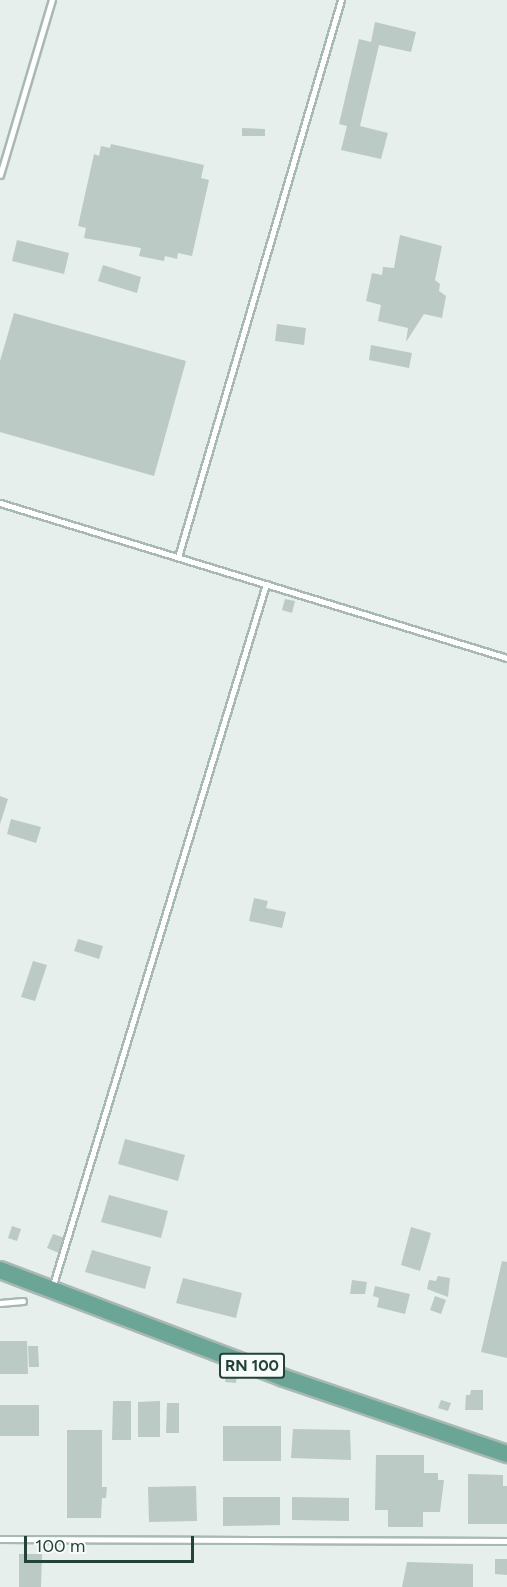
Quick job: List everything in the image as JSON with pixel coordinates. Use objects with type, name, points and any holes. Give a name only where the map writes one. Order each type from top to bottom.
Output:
[{"type":"main road","name":"RN 100","points":[[0,1270],[284,1378],[507,1454]]},
{"type":"lane","points":[[0,175],[52,0]]},
{"type":"lane","points":[[178,557],[341,0]]},
{"type":"lane","points":[[0,503],[507,658]]},
{"type":"lane","points":[[52,1290],[266,584]]},
{"type":"lane","points":[[0,1303],[23,1301]]},
{"type":"lane","points":[[0,1539],[507,1541]]},
{"type":"building","points":[[375,22],[416,32],[411,52],[379,45],[360,126],[388,133],[381,159],[341,150],[347,126],[339,124],[359,39],[371,42]]},
{"type":"building","points":[[242,128],[265,129],[265,136],[242,136]]},
{"type":"building","points":[[111,144],[204,165],[201,178],[209,180],[192,256],[178,253],[177,259],[165,256],[164,261],[139,256],[141,248],[84,238],[86,228],[78,226],[94,154],[99,156],[101,146],[110,148]]},
{"type":"building","points":[[400,235],[442,246],[435,280],[440,284],[439,291],[446,296],[442,318],[424,314],[406,342],[408,328],[378,321],[381,305],[366,301],[372,273],[382,275],[383,267],[394,268]]},
{"type":"building","points":[[17,240],[69,253],[64,274],[12,261]]},
{"type":"building","points":[[103,265],[141,277],[137,293],[98,281]]},
{"type":"building","points":[[14,313],[186,361],[154,476],[0,432],[0,361]]},
{"type":"building","points":[[277,324],[306,328],[304,345],[275,341]]},
{"type":"building","points":[[371,345],[412,353],[409,368],[369,360]]},
{"type":"building","points":[[285,599],[295,601],[292,613],[282,610]]},
{"type":"building","points":[[0,796],[8,799],[0,824]]},
{"type":"building","points":[[11,819],[41,827],[36,843],[7,834]]},
{"type":"building","points":[[254,898],[268,901],[266,908],[286,912],[282,928],[249,921]]},
{"type":"building","points":[[78,939],[103,946],[99,959],[74,951]]},
{"type":"building","points":[[33,961],[47,965],[35,1001],[21,997]]},
{"type":"building","points":[[125,1139],[185,1155],[178,1181],[118,1164]]},
{"type":"building","points":[[109,1195],[168,1211],[161,1238],[101,1222]]},
{"type":"building","points":[[12,1226],[21,1229],[17,1241],[8,1238]]},
{"type":"building","points":[[411,1227],[431,1233],[420,1271],[401,1265]]},
{"type":"building","points":[[53,1234],[65,1238],[59,1253],[47,1248]]},
{"type":"building","points":[[92,1250],[151,1267],[145,1289],[85,1272]]},
{"type":"building","points":[[502,1261],[507,1262],[507,1358],[481,1352]]},
{"type":"building","points":[[438,1276],[450,1278],[448,1297],[427,1289],[429,1280],[436,1281]]},
{"type":"building","points":[[183,1278],[242,1293],[236,1318],[176,1303]]},
{"type":"building","points":[[352,1280],[367,1282],[365,1294],[350,1294]]},
{"type":"building","points":[[375,1286],[410,1294],[405,1314],[377,1307],[379,1298],[373,1296]]},
{"type":"building","points":[[435,1296],[446,1300],[441,1314],[430,1310]]},
{"type":"building","points":[[0,1341],[27,1341],[28,1374],[0,1374]]},
{"type":"building","points":[[28,1346],[38,1346],[39,1367],[29,1367]]},
{"type":"building","points":[[227,1371],[237,1373],[236,1383],[225,1382]]},
{"type":"building","points":[[471,1390],[483,1390],[483,1410],[465,1410],[466,1395],[470,1395]]},
{"type":"building","points":[[441,1400],[451,1403],[448,1411],[438,1408]]},
{"type":"building","points":[[113,1401],[131,1401],[131,1440],[112,1440]]},
{"type":"building","points":[[160,1401],[160,1437],[138,1437],[138,1402]]},
{"type":"building","points":[[167,1403],[179,1403],[179,1433],[166,1433]]},
{"type":"building","points":[[0,1405],[39,1405],[39,1436],[0,1436]]},
{"type":"building","points":[[223,1426],[281,1426],[281,1461],[223,1461]]},
{"type":"building","points":[[293,1429],[350,1430],[351,1460],[291,1458]]},
{"type":"building","points":[[67,1430],[102,1430],[102,1487],[107,1487],[106,1498],[102,1498],[101,1518],[67,1518]]},
{"type":"building","points":[[376,1455],[424,1455],[424,1473],[438,1473],[438,1480],[444,1480],[440,1512],[423,1512],[423,1527],[388,1527],[388,1510],[375,1510]]},
{"type":"building","points":[[468,1474],[503,1475],[503,1486],[507,1486],[507,1524],[468,1524]]},
{"type":"building","points":[[196,1486],[197,1521],[149,1522],[148,1487]]},
{"type":"building","points":[[223,1497],[280,1497],[280,1525],[223,1526]]},
{"type":"building","points":[[292,1497],[349,1498],[349,1521],[292,1520]]},
{"type":"building","points":[[19,1554],[42,1554],[41,1587],[19,1587]]},
{"type":"building","points":[[495,1559],[507,1559],[507,1575],[495,1574]]},
{"type":"building","points":[[407,1562],[473,1564],[473,1587],[402,1587]]}]
